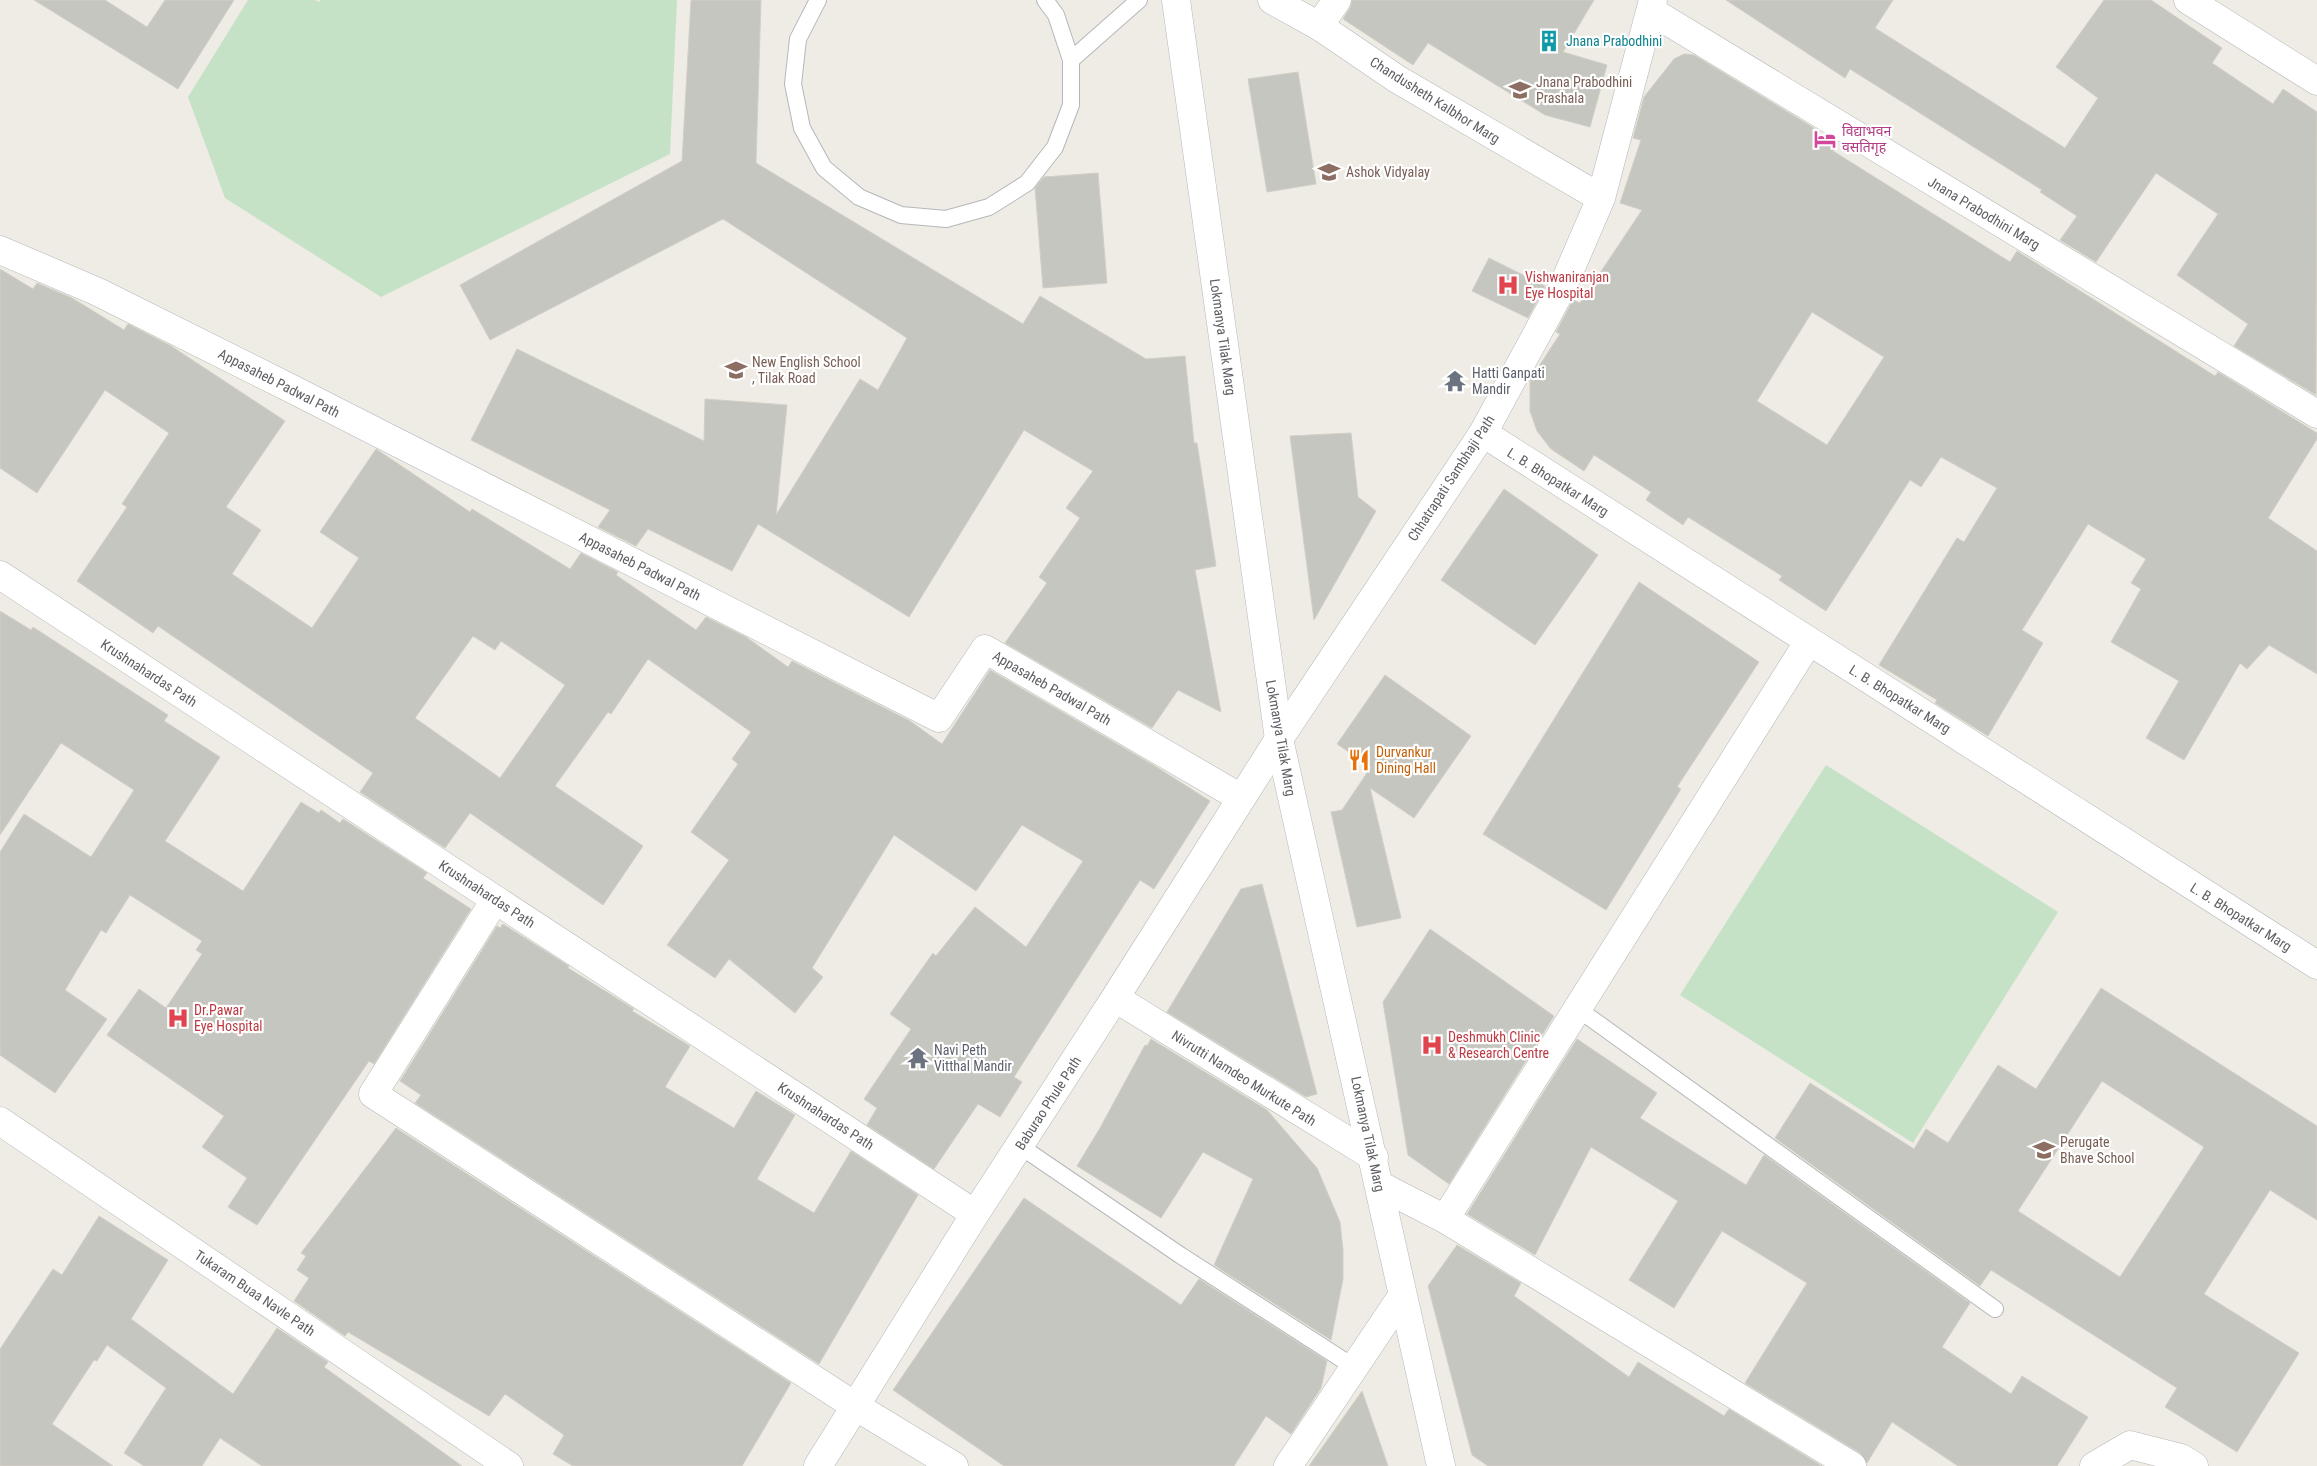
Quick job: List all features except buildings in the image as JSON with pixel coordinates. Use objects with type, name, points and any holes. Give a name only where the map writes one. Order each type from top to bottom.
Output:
[{"type":"street","name":"Lokmanya Tilak Marg","points":[[1176,0],[1279,740],[1374,1157],[1402,1296],[1441,1466]]},
{"type":"street","name":"Chandusheth Kalbhor Marg","points":[[1272,0],[1319,26],[1397,79],[1601,198]]},
{"type":"street","points":[[1319,26],[1338,0]]},
{"type":"street","points":[[2188,0],[2317,81]]},
{"type":"street","name":"Chhatrapati Sambhaji Path","points":[[1279,740],[1483,433],[1563,286],[1601,198],[1652,6]]},
{"type":"street","name":"Jnana Prabodhini Marg","points":[[1652,6],[2317,414]]},
{"type":"street","name":"Appasaheb Padwal Path","points":[[0,250],[98,292],[939,718],[985,649],[1241,798]]},
{"type":"street","name":"L. B. Bhopatkar Marg","points":[[1483,433],[2317,965]]},
{"type":"street","name":"Krushnahardas Path","points":[[0,575],[975,1214]]},
{"type":"street","points":[[1445,1219],[1809,641]]},
{"type":"street","name":"Baburao Phule Path","points":[[818,1466],[975,1214],[1279,740]]},
{"type":"street","points":[[496,900],[374,1094],[855,1406],[954,1466]]},
{"type":"street","name":"Nivrutti Namdeo Murkute Path","points":[[1115,998],[1374,1157]]},
{"type":"street","name":"Tukaram Buaa Navle Path","points":[[0,1121],[509,1466]]},
{"type":"street","points":[[1379,1185],[1445,1219],[1852,1466]]},
{"type":"street","points":[[1288,1466],[1402,1296]]},
{"type":"street","points":[[2094,1466],[2130,1445],[2181,1458],[2194,1466]]},
{"type":"lane","points":[[818,0],[798,40],[793,84],[802,128],[824,168],[859,198],[901,215],[946,219],[990,207],[1027,183],[1055,147],[1070,105],[1071,60],[1056,15],[1045,0]]},
{"type":"lane","points":[[1071,60],[1139,0]]},
{"type":"lane","points":[[1578,1009],[1995,1309]]},
{"type":"lane","points":[[1020,1146],[1180,1255],[1354,1367]]},
{"type":"green space","points":[[248,0],[315,0],[319,2],[321,0],[677,0],[670,154],[381,297],[225,198],[188,97]]},
{"type":"green space","points":[[1826,765],[2058,912],[1913,1143],[1680,995]]},
{"type":"place","name":"Jnana Prabodhini","points":[[1549,41]]},
{"type":"place","name":"Jnana Prabodhini Prashala","points":[[1520,90]]},
{"type":"place","name":"विद्याभवन वसतिगृह","points":[[1825,139]]},
{"type":"place","name":"Ashok Vidyalay","points":[[1329,172]]},
{"type":"place","name":"Vishwaniranjan Eye Hospital","points":[[1508,285]]},
{"type":"place","name":"New English School , Tilak Road","points":[[736,370]]},
{"type":"place","name":"Hatti Ganpati Mandir","points":[[1455,381]]},
{"type":"place","name":"Durvankur Dining Hall","points":[[1359,760]]},
{"type":"place","name":"Dr.Pawar Eye Hospital","points":[[178,1018]]},
{"type":"place","name":"Deshmukh Clinic & Research Centre","points":[[1432,1045]]},
{"type":"place","name":"Navi Peth Vitthal Mandir","points":[[918,1058]]},
{"type":"place","name":"Perugate Bhave School","points":[[2044,1150]]}]
